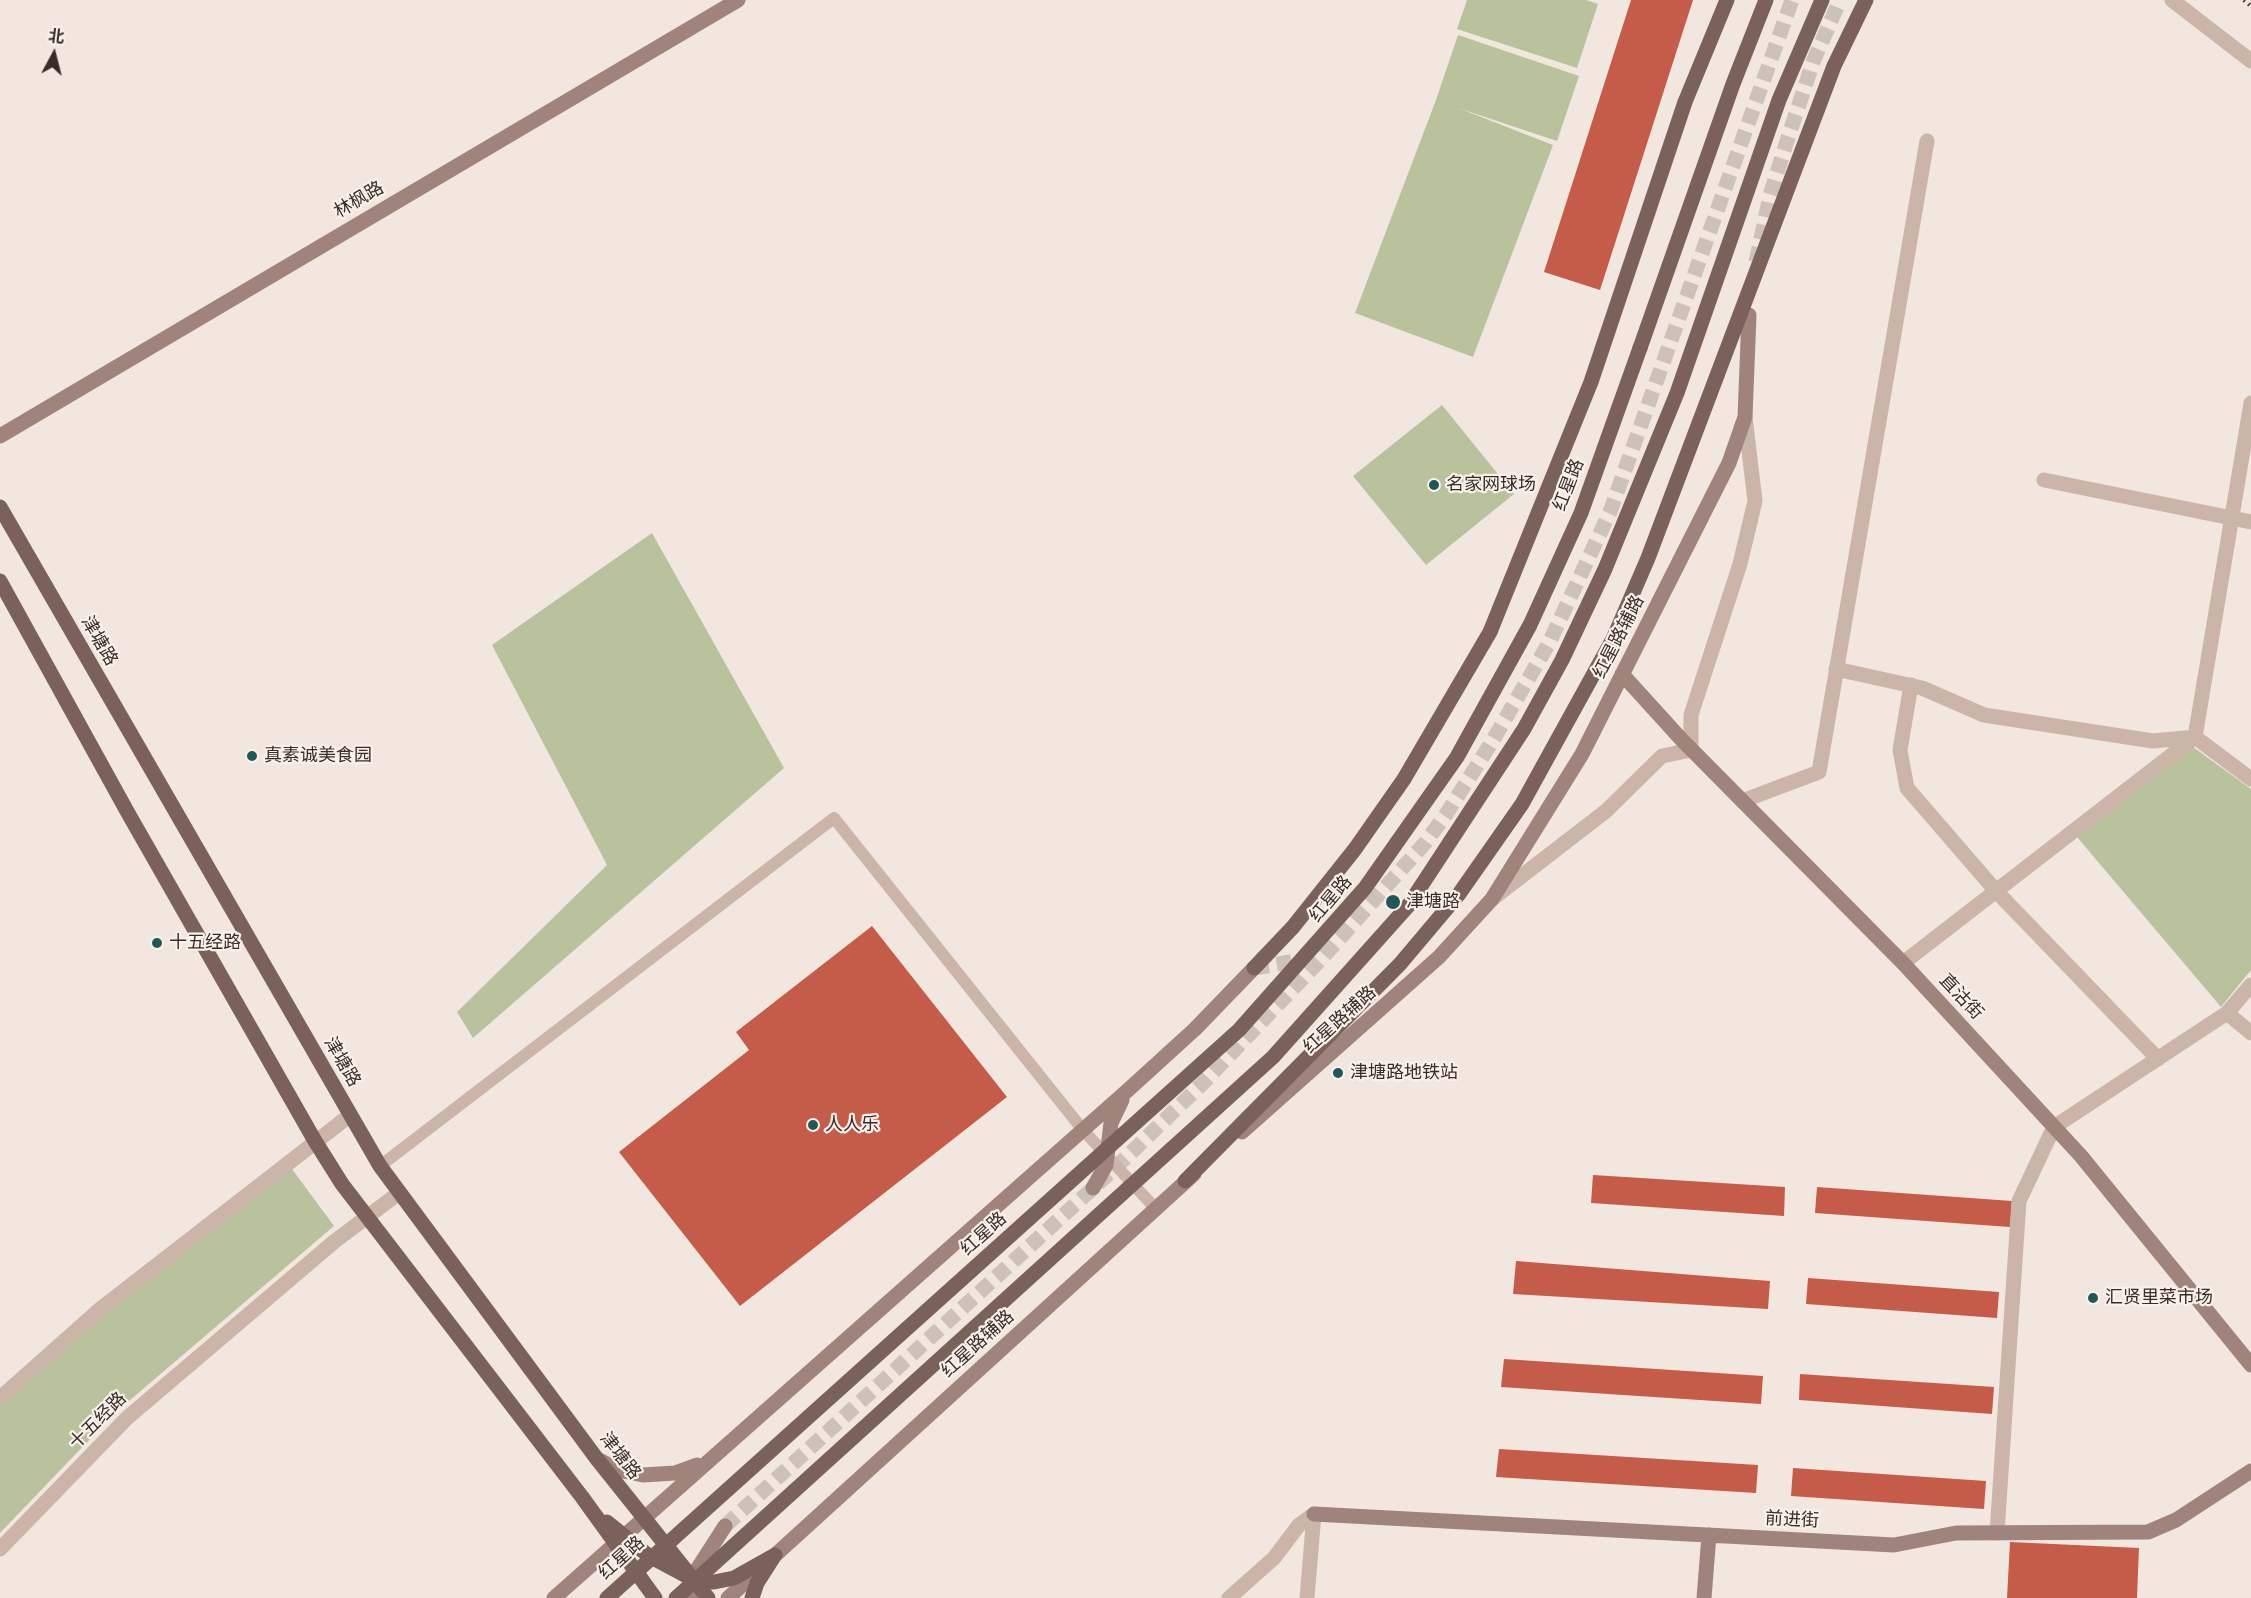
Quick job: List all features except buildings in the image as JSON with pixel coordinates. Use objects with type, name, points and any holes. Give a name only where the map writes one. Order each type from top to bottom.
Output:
[{"type":"main road","name":"林枫路","points":[[0,436],[738,0]]},
{"type":"main road","points":[[554,1598],[1195,1029],[1293,927],[1355,849],[1404,779],[1490,632],[1591,382],[1685,102],[1727,0]]},
{"type":"main road","name":"红星路","points":[[607,1598],[1239,1030],[1330,930],[1409,829],[1457,757],[1530,625],[1581,513],[1732,84],[1766,0]]},
{"type":"main road","points":[[676,1598],[1273,1057],[1407,906],[1524,729],[1562,660],[1605,569],[1677,393],[1779,100],[1822,0]]},
{"type":"main road","points":[[1185,1181],[1400,964],[1459,894],[1522,804],[1614,637],[1648,558],[1834,66],[1866,0]]},
{"type":"main road","name":"红星路辅路","points":[[728,1598],[1185,1181],[1439,957],[1492,899],[1582,754],[1729,463],[1745,417],[1749,315]]},
{"type":"main road","name":"津塘路","points":[[0,507],[349,1116],[380,1166],[597,1459],[708,1598]]},
{"type":"main road","points":[[0,581],[315,1142],[367,1218],[582,1497],[618,1540],[655,1598]]},
{"type":"main road","name":"直沽街","points":[[1622,674],[1691,750],[1903,963],[2054,1127],[2132,1216],[2251,1365]]},
{"type":"main road","points":[[1093,1188],[1107,1158],[1111,1123],[1128,1090]]},
{"type":"main road","points":[[597,1459],[618,1470],[654,1475],[688,1469],[711,1458]]},
{"type":"main road","name":"前进街","points":[[1314,1514],[1894,1545],[1956,1533],[2148,1532],[2176,1520],[2251,1471]]},
{"type":"main road","points":[[692,1598],[694,1580],[701,1561],[725,1526]]},
{"type":"main road","points":[[1704,1598],[1709,1535]]},
{"type":"main road","points":[[618,1540],[694,1580],[714,1582],[734,1578],[775,1555]]},
{"type":"main road","points":[[752,1598],[757,1583],[775,1555]]},
{"type":"street","points":[[2172,0],[2251,61]]},
{"type":"street","points":[[1743,801],[1819,772],[1927,141]]},
{"type":"street","points":[[1903,963],[2195,737],[2251,403]]},
{"type":"street","points":[[1492,899],[1606,811],[1662,756],[1691,750],[1691,715],[1740,564],[1755,501],[1745,417]]},
{"type":"street","points":[[2044,480],[2251,522]]},
{"type":"street","points":[[1836,669],[1911,685],[1984,715],[2153,741],[2195,737],[2251,779]]},
{"type":"street","points":[[1911,685],[1900,750],[1907,788],[1996,891],[2158,1059]]},
{"type":"street","points":[[1997,1533],[2019,1201],[2054,1127],[2227,1013],[2251,985]]},
{"type":"street","points":[[2227,1013],[2251,1033]]},
{"type":"street","points":[[0,1398],[99,1310],[349,1116]]},
{"type":"street","name":"十五经路","points":[[0,1549],[127,1418],[335,1241],[399,1193]]},
{"type":"street","points":[[1229,1598],[1274,1558],[1299,1525],[1314,1514]]},
{"type":"street","points":[[1307,1598],[1314,1514]]},
{"type":"lane","points":[[380,1166],[834,818],[1083,1130],[1156,1209]]},
{"type":"green space","points":[[1467,0],[1586,0],[1598,4],[1577,68],[1457,29]]},
{"type":"green space","points":[[1458,35],[1579,76],[1557,141],[1458,108],[1553,145],[1473,357],[1355,313],[1436,100]]},
{"type":"green space","name":"名家网球场","points":[[1442,405],[1514,494],[1426,565],[1353,476]]},
{"type":"green space","points":[[652,533],[784,768],[473,1038],[457,1012],[607,865],[492,645]]},
{"type":"green space","points":[[2193,747],[2251,789],[2251,970],[2221,1007],[2077,837]]},
{"type":"green space","points":[[292,1169],[334,1226],[116,1412],[0,1533],[0,1403],[118,1300]]},
{"type":"tunnel","points":[[725,1526],[1116,1167],[1202,1084],[1323,957],[1425,843],[1447,813],[1493,740],[1549,643],[1610,512],[1792,0]]},
{"type":"tunnel","points":[[1756,262],[1770,196],[1785,147],[1813,62],[1840,0]]},
{"type":"tunnel","points":[[1254,968],[1308,959]]},
{"type":"railway","points":[[2244,0],[2251,6]]},
{"type":"place","name":"名家网球场","points":[[1434,485]]},
{"type":"place","name":"真素诚美食园","points":[[252,756]]},
{"type":"place","name":"津塘路","points":[[1393,902]]},
{"type":"place","name":"十五经路","points":[[157,943]]},
{"type":"place","name":"津塘路地铁站","points":[[1338,1073]]},
{"type":"place","name":"人人乐","points":[[813,1125]]},
{"type":"place","name":"汇贤里菜市场","points":[[2093,1298]]}]
